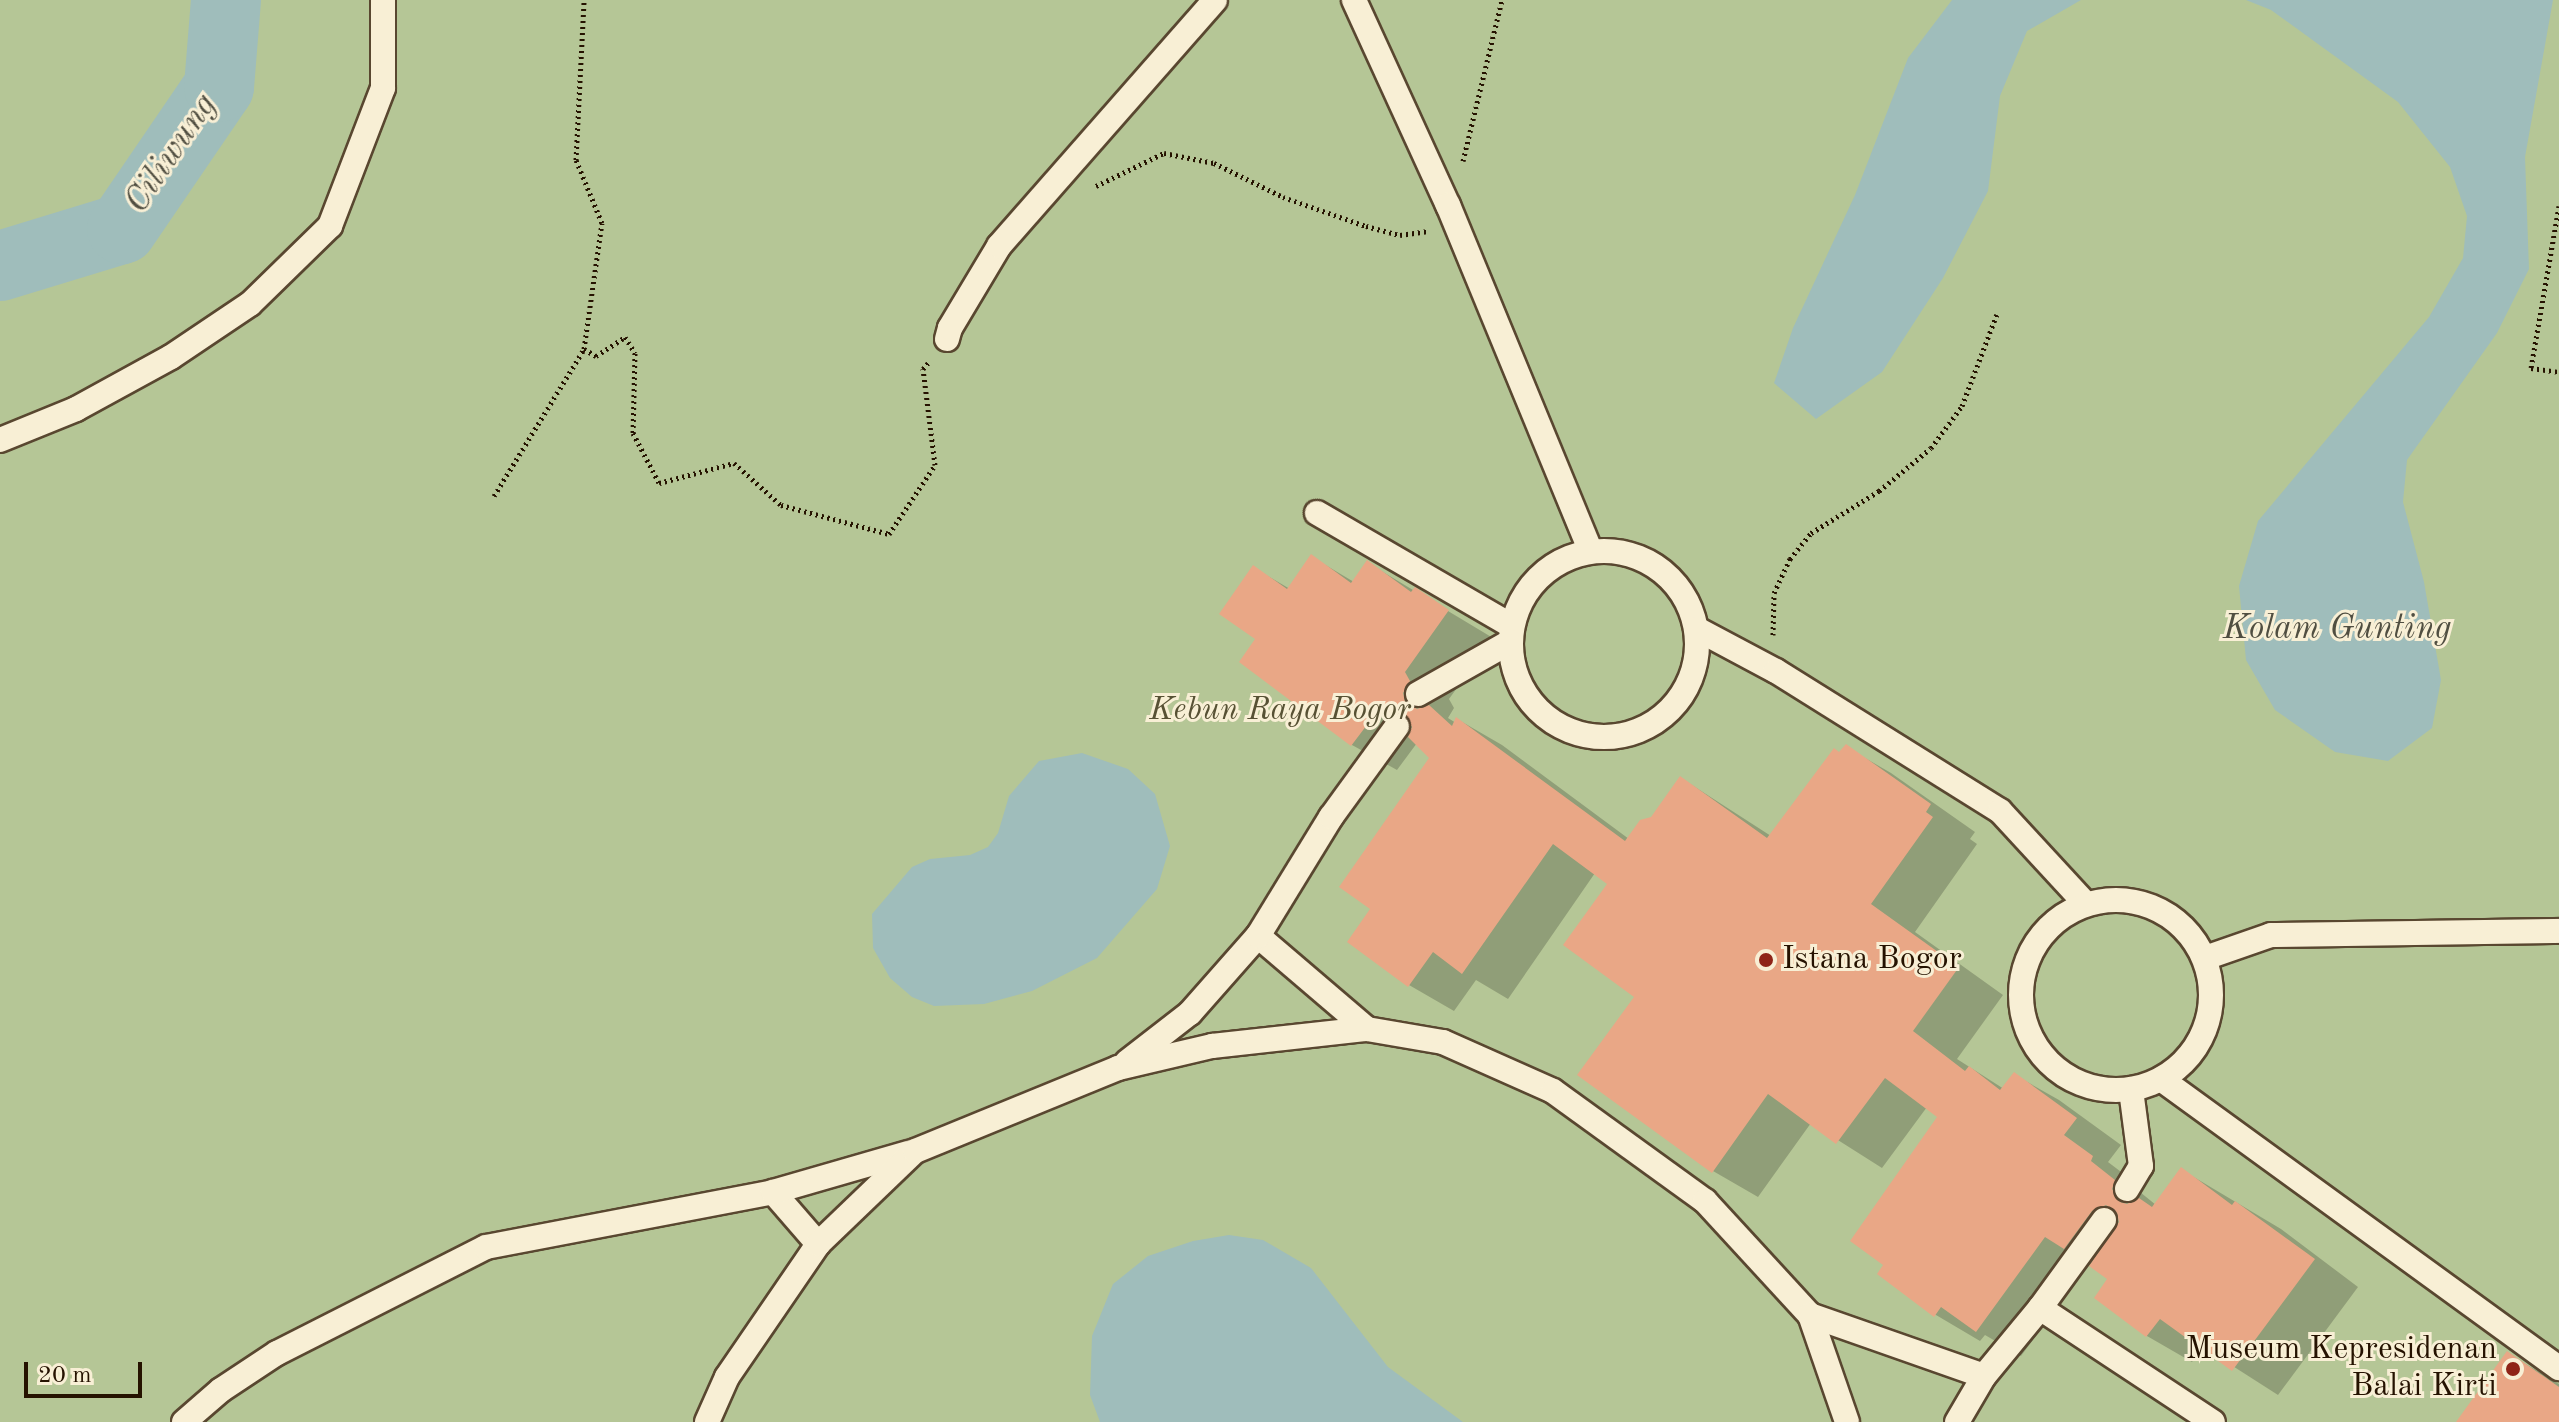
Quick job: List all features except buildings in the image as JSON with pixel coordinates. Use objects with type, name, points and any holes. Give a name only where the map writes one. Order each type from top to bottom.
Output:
[{"type":"lane","points":[[0,440],[76,409],[171,357],[250,304],[330,226],[383,88],[383,0]]},
{"type":"lane","points":[[947,339],[950,328],[999,246],[1215,0]]},
{"type":"lane","points":[[1354,0],[1448,205],[1590,550]]},
{"type":"lane","points":[[1317,513],[1511,634]]},
{"type":"lane","points":[[1590,550],[1627,553],[1660,568],[1685,596],[1697,629],[1697,661],[1687,690],[1668,714],[1641,731],[1611,737],[1580,734],[1552,721],[1529,700],[1515,672],[1511,634],[1521,599],[1539,576],[1563,559],[1590,550]]},
{"type":"lane","points":[[1697,629],[1776,671],[2000,811],[2085,903]]},
{"type":"lane","points":[[1418,694],[1511,634]]},
{"type":"lane","points":[[1118,1068],[1190,1013],[1258,936],[1331,817],[1397,726]]},
{"type":"lane","points":[[2123,899],[2160,910],[2190,935],[2205,958],[2212,995],[2209,1020],[2198,1044],[2182,1064],[2161,1079],[2131,1090],[2100,1089],[2070,1079],[2045,1059],[2027,1032],[2020,1002],[2022,970],[2035,941],[2057,918],[2085,903],[2123,899]]},
{"type":"lane","points":[[2205,958],[2271,935],[2559,931]]},
{"type":"lane","points":[[1258,936],[1367,1029]]},
{"type":"lane","points":[[184,1422],[221,1390],[277,1353],[486,1247],[773,1192],[915,1151],[1118,1068],[1212,1046],[1367,1029],[1443,1042],[1553,1091],[1705,1201],[1810,1315],[1847,1422]]},
{"type":"lane","points":[[2161,1079],[2559,1368]]},
{"type":"lane","points":[[2127,1189],[2141,1166],[2131,1090]]},
{"type":"lane","points":[[707,1422],[727,1377],[811,1253],[915,1151]]},
{"type":"lane","points":[[773,1192],[811,1253]]},
{"type":"lane","points":[[1957,1422],[1984,1376],[2040,1308],[2104,1220]]},
{"type":"lane","points":[[2040,1308],[2213,1422]]},
{"type":"lane","points":[[1810,1315],[1984,1376]]},
{"type":"path","points":[[494,496],[584,349],[602,223],[576,160],[584,0]]},
{"type":"path","points":[[1090,189],[1164,153],[1214,163],[1283,197],[1400,235],[1433,231],[1448,205],[1474,121],[1502,0]]},
{"type":"path","points":[[2559,206],[2531,368],[2559,372]]},
{"type":"path","points":[[1776,671],[1774,593],[1790,559],[1811,533],[1879,491],[1931,448],[1962,406],[1997,314]]},
{"type":"path","points":[[584,349],[596,356],[625,337],[635,353],[633,433],[659,483],[734,463],[781,505],[889,534],[935,465],[923,369],[947,339]]},
{"type":"green space","name":"Kebun Raya Bogor","points":[[0,0],[2559,0],[2559,1422],[0,1422]]},
{"type":"water","points":[[1952,0],[2081,0],[2027,31],[2000,96],[1988,191],[1943,278],[1882,372],[1816,419],[1774,383],[1793,328],[1855,195],[1908,58]]},
{"type":"water","name":"Kolam Gunting","points":[[2246,0],[2553,0],[2525,157],[2529,269],[2497,333],[2407,460],[2403,502],[2424,582],[2441,680],[2432,728],[2388,761],[2335,752],[2275,710],[2246,660],[2239,586],[2258,521],[2429,317],[2463,258],[2467,216],[2450,167],[2398,102],[2271,10]]},
{"type":"water","points":[[1082,753],[1128,769],[1155,794],[1170,846],[1157,889],[1097,958],[1032,991],[984,1004],[934,1006],[912,997],[890,978],[873,948],[872,914],[912,867],[930,859],[970,855],[988,847],[998,833],[1009,796],[1039,761]]},
{"type":"water","points":[[1229,1235],[1263,1240],[1311,1268],[1388,1367],[1463,1422],[1100,1422],[1090,1395],[1092,1336],[1113,1284],[1148,1256],[1193,1241]]},
{"type":"waterway","name":"Ciliwung","points":[[0,266],[122,229],[219,87],[226,0]]},
{"type":"place","name":"Istana Bogor","points":[[1766,960]]},
{"type":"place","name":"Museum Kepresidenan Balai Kirti","points":[[2513,1369]]}]
